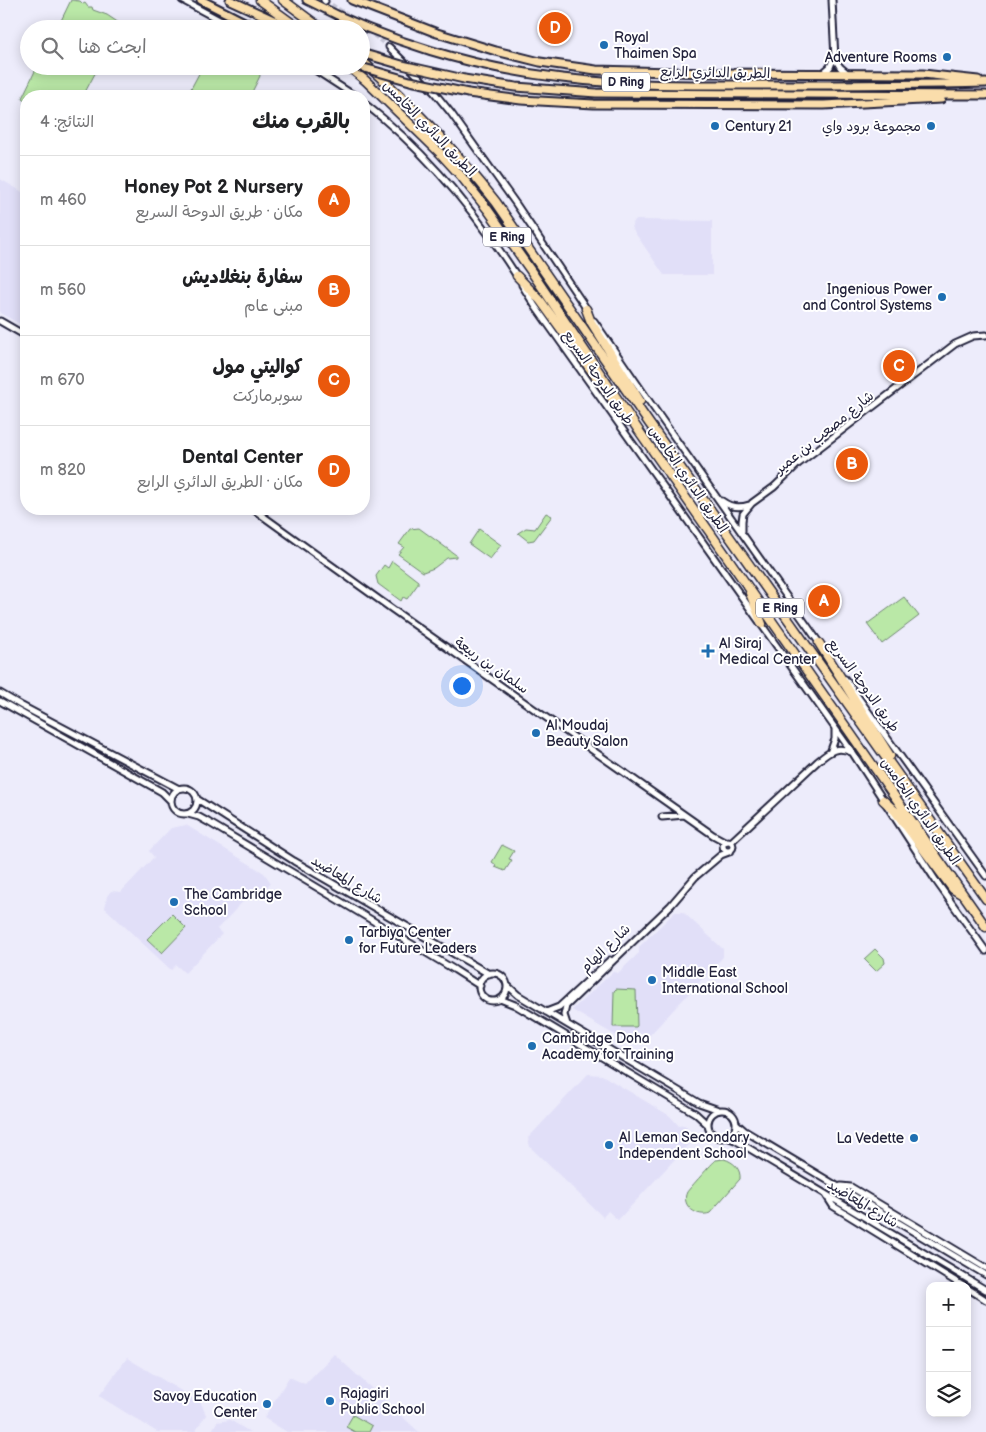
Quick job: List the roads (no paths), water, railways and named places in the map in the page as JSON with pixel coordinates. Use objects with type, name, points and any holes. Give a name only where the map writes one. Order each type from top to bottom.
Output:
[{"type":"highway","points":[[260,0],[288,20]]},
{"type":"highway","points":[[283,0],[310,20]]},
{"type":"highway","name":"الطريق الدائري الخامس","points":[[370,68],[421,117],[489,194],[986,899]]},
{"type":"highway","name":"الطريق الدائري الخامس","points":[[359,75],[386,99],[461,176],[488,210],[639,431],[986,927]]},
{"type":"highway","points":[[517,276],[540,300],[625,419],[639,431]]},
{"type":"highway","points":[[586,309],[591,322],[643,406],[650,424]]},
{"type":"highway","points":[[746,582],[762,624]]},
{"type":"highway","points":[[820,643],[885,748],[910,793]]},
{"type":"highway","points":[[883,800],[895,811],[952,889],[965,896]]},
{"type":"main road","points":[[201,0],[240,20]]},
{"type":"main road","points":[[230,0],[273,20]]},
{"type":"main road","name":"الطريق الدائري الرابع","points":[[307,0],[350,20]]},
{"type":"main road","name":"الطريق الدائري الرابع","points":[[352,0],[437,33],[511,55],[596,70],[922,74],[986,82]]},
{"type":"main road","name":"الطريق الدائري الرابع","points":[[370,28],[403,41],[494,66],[562,78],[604,82],[710,85],[986,82]]},
{"type":"main road","name":"الطريق الدائري الرابع","points":[[370,56],[464,78],[516,87],[596,93],[986,95]]},
{"type":"main road","name":"D Ring","points":[[370,70],[410,81],[468,93],[521,100],[570,103],[824,106],[908,102],[974,96]]},
{"type":"street","points":[[182,0],[219,20]]},
{"type":"street","points":[[832,0],[835,54],[838,64],[848,73]]},
{"type":"street","name":"طريق الدوحة السريع","points":[[389,47],[434,92],[451,113],[516,204],[651,404],[986,876]]},
{"type":"street","points":[[823,73],[832,64],[835,54]]},
{"type":"street","points":[[323,75],[346,90]]},
{"type":"street","name":"طريق الدوحة السريع","points":[[370,108],[453,187],[475,214],[546,321],[852,752],[936,881],[986,951]]},
{"type":"street","points":[[0,321],[20,333]]},
{"type":"street","name":"شارع مصعب بن عمير","points":[[743,534],[743,514],[752,503],[774,487],[798,464],[950,348],[966,338],[986,335]]},
{"type":"street","points":[[719,500],[732,506],[745,506],[752,503]]},
{"type":"street","name":"سلمان بن ربيعة","points":[[261,515],[728,845]]},
{"type":"street","points":[[0,692],[22,706],[179,789]]},
{"type":"street","points":[[0,701],[162,792],[170,800],[172,808],[176,812],[188,814],[195,808],[197,799],[195,793],[185,788],[173,793],[170,800]]},
{"type":"street","points":[[831,750],[835,739],[835,728]]},
{"type":"street","points":[[831,750],[842,748],[852,752]]},
{"type":"street","name":"شارع الهام","points":[[567,1024],[564,1015],[566,1006],[671,905],[695,877],[720,855],[728,845],[831,750]]},
{"type":"street","name":"شارع المعاضيد","points":[[197,799],[294,861],[460,959],[489,974]]},
{"type":"street","name":"شارع المعاضيد","points":[[188,814],[208,822],[480,986]]},
{"type":"street","points":[[662,817],[686,816]]},
{"type":"street","name":"شارع الهام","points":[[720,855],[729,852],[728,845]]},
{"type":"street","name":"شارع الهام","points":[[546,1012],[563,1004],[678,896]]},
{"type":"street","points":[[500,999],[515,1005],[689,1109],[708,1124],[712,1135],[719,1138],[727,1137],[734,1132],[736,1123],[728,1112],[699,1103],[546,1012],[518,995],[507,985],[502,977],[489,974],[482,979],[481,993],[487,999],[493,1001],[500,999],[504,995],[507,985]]},
{"type":"street","points":[[708,1124],[711,1115],[719,1110]]},
{"type":"street","name":"شارع المعاضيد","points":[[736,1123],[745,1131],[986,1275]]},
{"type":"street","name":"شارع المعاضيد","points":[[727,1137],[986,1290]]},
{"type":"street","points":[[838,1186],[851,1187],[986,1268]]},
{"type":"street","points":[[826,1194],[828,1201],[833,1206],[956,1282]]},
{"type":"street","points":[[901,1248],[913,1246]]},
{"type":"street","points":[[971,1291],[986,1300]]},
{"type":"tunnel","points":[[325,1],[353,19]]},
{"type":"tunnel","points":[[370,32],[389,47]]},
{"type":"place","name":"Dental Center","points":[[555,28]]},
{"type":"place","name":"Royal Thaimen Spa","points":[[604,45]]},
{"type":"place","name":"Adventure Rooms","points":[[947,57]]},
{"type":"place","name":"Century 21","points":[[715,126]]},
{"type":"place","name":"مجموعة برود واي","points":[[931,126]]},
{"type":"place","name":"Ingenious Power and Control Systems","points":[[942,297]]},
{"type":"place","name":"كواليتي مول","points":[[899,366]]},
{"type":"place","name":"سفارة بنغلاديش","points":[[852,464]]},
{"type":"place","name":"Honey Pot 2 Nursery","points":[[824,601]]},
{"type":"place","name":"Al Siraj Medical Center","points":[[708,651]]},
{"type":"place","name":"Al Moudaj Beauty Salon","points":[[536,733]]},
{"type":"place","name":"The Cambridge School","points":[[174,902]]},
{"type":"place","name":"Tarbiya Center for Future Leaders","points":[[349,940]]},
{"type":"place","name":"Middle East International School","points":[[652,980]]},
{"type":"place","name":"Cambridge Doha Academy for Training","points":[[532,1046]]},
{"type":"place","name":"La Vedette","points":[[914,1138]]},
{"type":"place","name":"Al Leman Secondary Independent School","points":[[609,1145]]},
{"type":"place","name":"Rajagiri Public School","points":[[330,1401]]},
{"type":"place","name":"Savoy Education Center","points":[[267,1404]]}]
